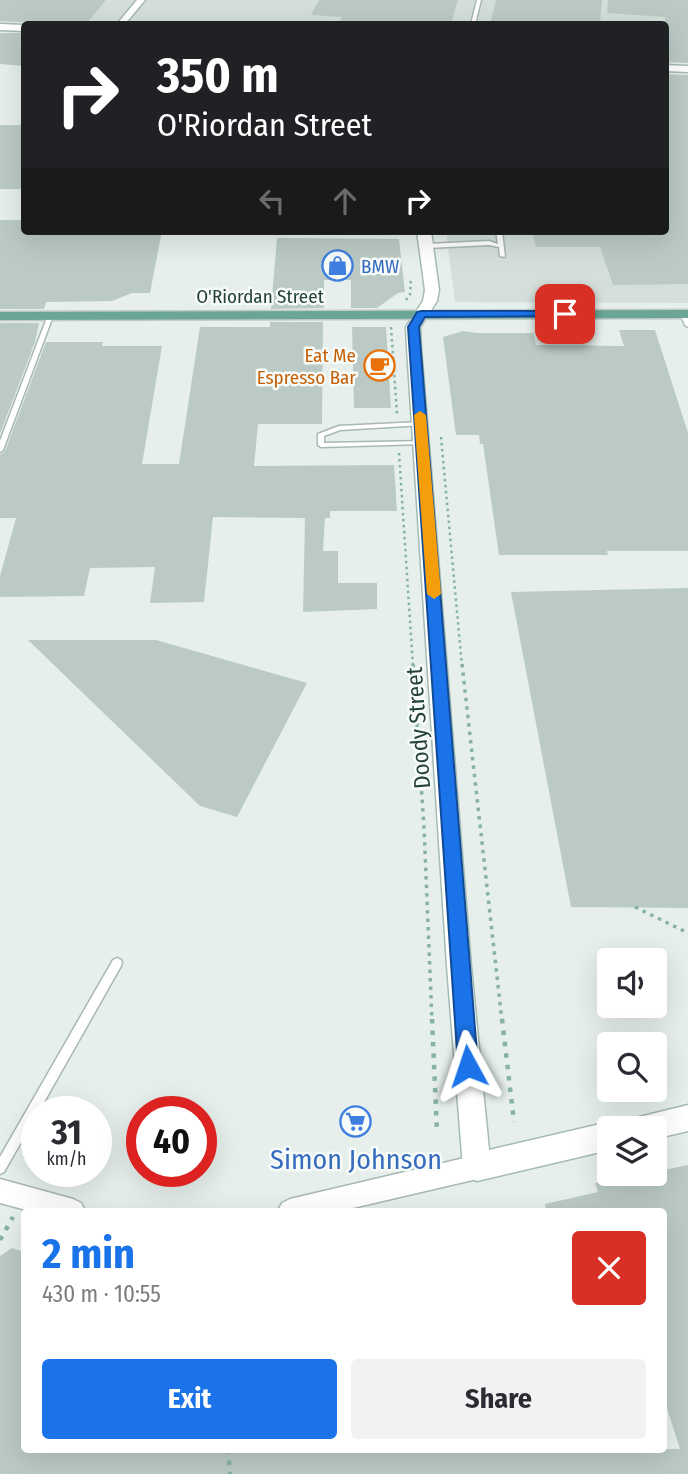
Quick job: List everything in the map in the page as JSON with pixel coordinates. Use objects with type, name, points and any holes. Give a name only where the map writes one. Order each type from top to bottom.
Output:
[{"type":"main road","name":"O'Riordan Street","points":[[0,316],[421,314],[686,317]]},
{"type":"street","points":[[124,21],[141,0]]},
{"type":"street","points":[[0,27],[21,28]]},
{"type":"street","points":[[669,68],[688,69]]},
{"type":"street","name":"Doody Street","points":[[425,235],[432,289],[430,301],[413,327],[428,433],[459,966],[477,1167]]},
{"type":"street","points":[[667,1123],[688,1118]]},
{"type":"street","points":[[303,1208],[597,1139]]},
{"type":"street","points":[[0,1191],[62,1208]]},
{"type":"lane","points":[[474,21],[479,0]]},
{"type":"lane","points":[[500,235],[503,256]]},
{"type":"lane","points":[[427,246],[446,249],[501,246]]},
{"type":"lane","points":[[0,450],[50,316]]},
{"type":"lane","points":[[398,426],[428,433],[399,443],[321,445],[320,435],[339,428],[398,426]]},
{"type":"lane","points":[[0,1168],[117,963]]},
{"type":"path","points":[[402,304],[411,295],[410,272]]},
{"type":"path","points":[[391,324],[398,426]]},
{"type":"path","points":[[428,433],[467,716],[514,1122]]},
{"type":"path","name":"Doody Street","points":[[399,443],[424,827],[437,1132]]},
{"type":"path","points":[[635,907],[688,933]]},
{"type":"path","points":[[228,1453],[230,1474]]},
{"type":"shaded area","points":[[0,0],[688,0],[668,21],[0,22]]},
{"type":"shaded area","points":[[688,175],[688,303],[455,302],[447,235],[669,235],[669,221]]},
{"type":"building","points":[[0,0],[106,0],[88,21],[0,21]]},
{"type":"building","points":[[319,0],[458,0],[452,21],[340,21],[342,17],[311,15]]},
{"type":"building","points":[[496,0],[602,0],[600,21],[491,21]]},
{"type":"building","points":[[608,0],[688,0],[688,63],[669,62],[669,21],[665,21],[665,17],[607,13]]},
{"type":"building","points":[[0,33],[21,33],[21,66],[0,64]]},
{"type":"building","points":[[669,74],[688,75],[688,284],[613,285],[600,247],[536,247],[533,235],[669,235]]},
{"type":"building","points":[[0,125],[21,125],[21,189],[0,189]]},
{"type":"building","points":[[0,220],[21,220],[21,235],[161,235],[150,293],[132,293],[112,301],[46,302],[44,309],[0,309]]},
{"type":"building","name":"BMW","points":[[277,238],[399,239],[405,292],[398,293],[377,308],[351,308],[351,280],[324,280],[324,308],[271,309]]},
{"type":"building","points":[[270,322],[323,322],[322,424],[258,424],[254,466],[394,465],[397,511],[330,511],[330,518],[325,518],[323,551],[338,551],[338,583],[377,583],[377,609],[303,612],[305,518],[213,517],[204,602],[150,603],[155,567],[90,568],[84,596],[0,597],[0,576],[16,518],[0,518],[0,455],[5,451],[46,342],[162,346],[142,464],[179,464],[200,327],[270,327]]},
{"type":"building","points":[[0,323],[39,323],[35,342],[0,434]]},
{"type":"building","points":[[352,327],[386,327],[391,408],[354,408]]},
{"type":"building","points":[[619,330],[655,330],[688,433],[688,551],[607,551],[608,555],[499,555],[483,444],[480,444],[479,435],[456,435],[443,337],[463,331],[533,333],[536,345],[624,346]]},
{"type":"building","points":[[688,588],[688,908],[571,907],[511,592]]},
{"type":"building","points":[[28,640],[156,640],[307,683],[237,817],[200,806]]},
{"type":"building","points":[[688,1165],[688,1474],[0,1474],[0,1256],[12,1248],[21,1251],[21,1453],[667,1453],[667,1449],[680,1449],[667,1408],[667,1208],[546,1208],[545,1204],[598,1192],[595,1183],[597,1186],[667,1186],[667,1169]]},
{"type":"slow traffic","points":[[420,415],[434,594]]},
{"type":"place","name":"BMW","points":[[338,266]]},
{"type":"place","name":"Eat Me Espresso Bar","points":[[379,366]]},
{"type":"place","name":"Simon Johnson","points":[[356,1122]]},
{"type":"route","points":[[468,1066],[413,327],[421,314],[565,314]]}]
